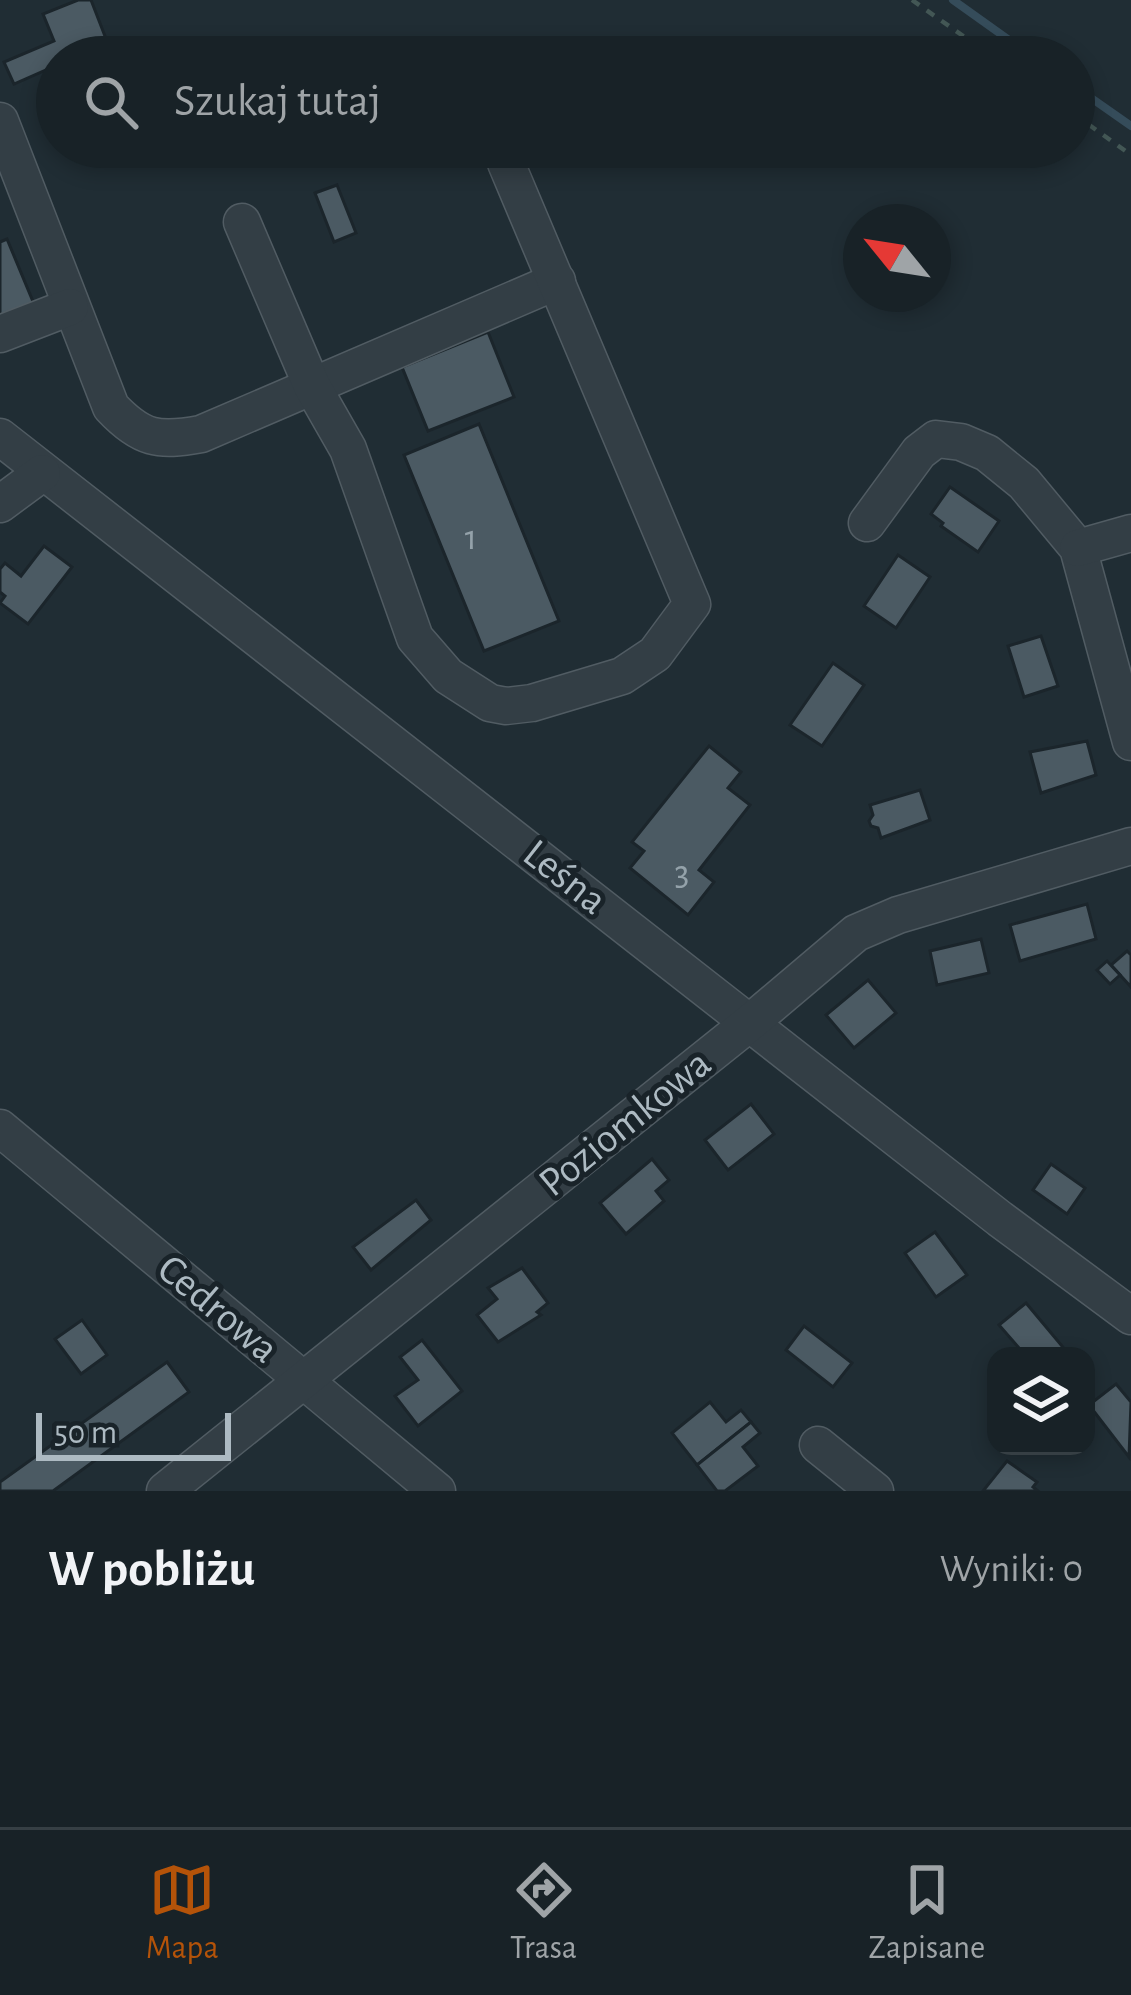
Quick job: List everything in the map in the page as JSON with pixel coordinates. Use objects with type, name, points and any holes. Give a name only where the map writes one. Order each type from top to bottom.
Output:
[{"type":"street","points":[[0,121],[111,407],[131,428],[149,436],[174,439],[201,434],[557,281]]},
{"type":"street","points":[[242,222],[312,386],[348,449],[415,638],[437,667],[465,690],[506,706],[532,703],[622,676],[655,654],[692,604],[508,168]]},
{"type":"street","points":[[0,334],[70,307]]},
{"type":"street","name":"Leśna","points":[[0,436],[1000,1219],[1131,1316]]},
{"type":"street","points":[[867,523],[919,452],[936,439],[961,442],[987,453],[1024,484],[1078,548],[1131,742]]},
{"type":"street","points":[[0,504],[42,473]]},
{"type":"street","points":[[1078,548],[1131,533]]},
{"type":"street","name":"Poziomkowa","points":[[165,1491],[752,1022],[856,933],[898,915],[1131,846]]},
{"type":"street","name":"Cedrowa","points":[[0,1128],[436,1491]]},
{"type":"street","points":[[818,1444],[875,1491]]},
{"type":"path","points":[[912,0],[963,36]]},
{"type":"path","points":[[1095,129],[1131,154]]},
{"type":"building","points":[[78,0],[91,0],[105,36],[52,36],[43,14]]},
{"type":"building","points":[[36,49],[36,74],[14,84],[4,62]]},
{"type":"building","points":[[337,185],[356,233],[334,242],[315,193]]},
{"type":"building","points":[[7,239],[34,304],[0,317],[0,242]]},
{"type":"building","points":[[488,332],[514,397],[428,431],[402,367]]},
{"type":"building","points":[[479,424],[559,621],[484,651],[404,455]]},
{"type":"building","points":[[950,487],[999,521],[978,552],[931,514]]},
{"type":"building","points":[[44,546],[72,567],[28,624],[0,603],[5,596],[0,592],[0,569],[5,563],[21,576]]},
{"type":"building","points":[[898,555],[930,577],[896,628],[864,606]]},
{"type":"building","points":[[1041,636],[1058,686],[1024,697],[1008,646]]},
{"type":"building","points":[[833,663],[864,685],[822,746],[790,725]]},
{"type":"building","points":[[1087,741],[1096,775],[1041,793],[1030,752]]},
{"type":"building","points":[[709,746],[741,772],[728,788],[750,805],[699,870],[714,882],[688,915],[630,868],[644,851],[632,842]]},
{"type":"building","points":[[920,790],[930,820],[881,838],[869,821],[873,815],[870,805]]},
{"type":"building","points":[[1087,904],[1096,939],[1020,961],[1010,925]]},
{"type":"building","points":[[981,939],[989,973],[937,985],[930,951]]},
{"type":"building","points":[[1127,951],[1131,955],[1131,987],[1111,965]]},
{"type":"building","points":[[1107,961],[1120,975],[1110,984],[1097,970]]},
{"type":"building","points":[[868,980],[896,1013],[854,1048],[826,1015]]},
{"type":"building","points":[[751,1104],[774,1134],[728,1170],[705,1140]]},
{"type":"building","points":[[652,1159],[669,1180],[656,1191],[664,1201],[626,1234],[600,1203]]},
{"type":"building","points":[[1051,1164],[1085,1188],[1067,1214],[1033,1190]]},
{"type":"building","points":[[416,1200],[431,1220],[371,1270],[353,1247]]},
{"type":"building","points":[[935,1232],[967,1275],[936,1297],[905,1253]]},
{"type":"building","points":[[522,1268],[548,1303],[537,1312],[541,1315],[498,1342],[477,1315],[497,1299],[488,1288]]},
{"type":"building","points":[[1026,1303],[1063,1347],[1018,1347],[999,1325]]},
{"type":"building","points":[[82,1320],[107,1355],[81,1374],[55,1339]]},
{"type":"building","points":[[804,1326],[852,1363],[833,1387],[786,1350]]},
{"type":"building","points":[[422,1340],[462,1391],[418,1426],[395,1396],[418,1380],[400,1357]]},
{"type":"building","points":[[167,1362],[189,1392],[53,1491],[0,1491],[0,1482]]},
{"type":"building","points":[[1116,1384],[1131,1402],[1129,1457],[1095,1413],[1095,1400]]},
{"type":"building","points":[[710,1402],[726,1422],[741,1410],[751,1422],[697,1465],[672,1433]]},
{"type":"building","points":[[751,1422],[760,1433],[743,1447],[758,1466],[725,1491],[717,1491],[697,1465]]},
{"type":"building","points":[[1007,1461],[1037,1482],[1033,1487],[1038,1491],[983,1491]]},
{"type":"waterway","points":[[953,0],[1004,36]]},
{"type":"waterway","points":[[1095,101],[1131,126]]}]
